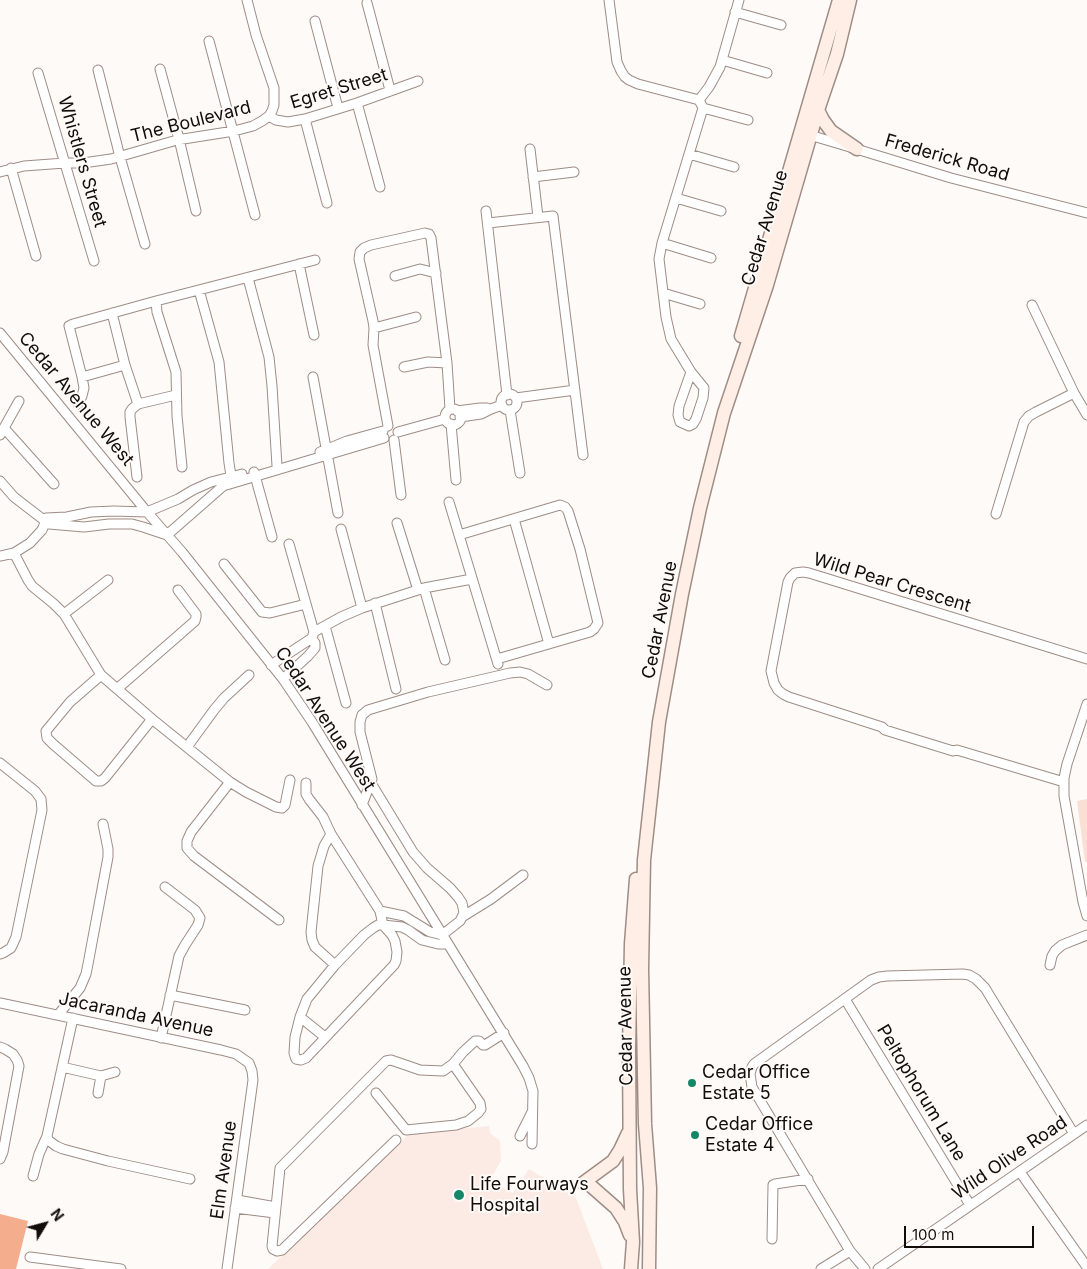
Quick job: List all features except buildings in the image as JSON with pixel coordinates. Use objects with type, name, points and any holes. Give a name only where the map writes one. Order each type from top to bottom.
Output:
[{"type":"main road","name":"Cedar Avenue","points":[[649,1269],[650,1188],[645,1124],[642,969],[644,860],[653,763],[659,722],[700,508],[724,413],[766,284],[839,0]]},
{"type":"main road","name":"Cedar Avenue","points":[[631,1269],[633,1242],[630,1189],[631,944],[638,844],[647,767],[672,610],[692,514],[732,365],[764,258],[805,134],[818,110],[837,54],[850,0]]},
{"type":"main road","points":[[818,110],[831,131],[857,149]]},
{"type":"main road","points":[[630,1128],[613,1161],[587,1185],[616,1208],[625,1222],[633,1242]]},
{"type":"street","name":"The Boulevard","points":[[0,172],[11,168],[65,162],[92,162],[120,157],[179,140],[234,131],[253,126],[262,121],[269,116],[274,105],[274,88],[246,0]]},
{"type":"street","points":[[609,0],[617,62],[626,77],[638,84],[748,120]]},
{"type":"street","points":[[610,12],[614,0]]},
{"type":"street","points":[[690,372],[679,406],[678,416],[680,422],[688,426],[693,424],[696,419],[704,390],[703,386],[690,372],[671,338],[666,317],[659,259],[701,104],[720,67],[739,0]]},
{"type":"street","points":[[367,3],[390,90]]},
{"type":"street","points":[[735,12],[781,25]]},
{"type":"street","points":[[315,21],[338,108]]},
{"type":"street","points":[[209,41],[255,215]]},
{"type":"street","points":[[722,60],[766,73]]},
{"type":"street","points":[[160,69],[196,211]]},
{"type":"street","points":[[98,70],[145,244]]},
{"type":"street","name":"Whistlers Street","points":[[38,73],[94,261]]},
{"type":"street","name":"Egret Street","points":[[269,116],[276,120],[288,122],[305,119],[418,81]]},
{"type":"street","points":[[357,103],[380,187]]},
{"type":"street","points":[[305,119],[327,203]]},
{"type":"street","name":"Frederick Road","points":[[805,134],[951,178],[1087,213]]},
{"type":"street","points":[[530,149],[538,218]]},
{"type":"street","points":[[689,154],[734,167]]},
{"type":"street","points":[[11,168],[36,256]]},
{"type":"street","points":[[533,177],[574,172]]},
{"type":"street","points":[[676,198],[722,211]]},
{"type":"street","points":[[456,480],[448,422],[445,417],[446,412],[516,406],[511,396],[486,210]]},
{"type":"street","points":[[488,223],[553,216],[583,455]]},
{"type":"street","points":[[45,519],[67,518],[91,512],[147,512],[211,482],[254,474],[389,433],[448,422],[458,422],[447,363],[431,238],[429,234],[425,233],[371,245],[360,252],[359,259],[374,328],[373,345],[389,433],[401,495]]},
{"type":"street","points":[[662,243],[711,258]]},
{"type":"street","points":[[78,404],[83,392],[82,377],[69,326],[156,301],[315,260]]},
{"type":"street","points":[[299,264],[314,335]]},
{"type":"street","points":[[395,276],[420,269],[436,272]]},
{"type":"street","points":[[248,278],[269,357],[277,466]]},
{"type":"street","points":[[199,290],[221,371],[232,479]]},
{"type":"street","points":[[663,293],[700,304]]},
{"type":"street","points":[[156,301],[159,319],[177,379],[176,395],[182,467]]},
{"type":"street","points":[[1032,305],[1074,393],[1087,414]]},
{"type":"street","points":[[112,313],[125,365],[138,404]]},
{"type":"street","points":[[374,328],[416,318]]},
{"type":"street","name":"Cedar Avenue West","points":[[0,333],[283,679],[312,722],[523,1066],[529,1078],[532,1091],[532,1144]]},
{"type":"street","points":[[404,367],[428,362],[447,363]]},
{"type":"street","points":[[82,377],[125,365]]},
{"type":"street","points":[[314,377],[338,513]]},
{"type":"street","points":[[520,473],[503,398],[575,390]]},
{"type":"street","points":[[996,514],[1024,422],[1029,416],[1074,393]]},
{"type":"street","points":[[137,477],[130,417],[132,409],[138,404],[176,395]]},
{"type":"street","points":[[19,401],[2,432],[54,484]]},
{"type":"street","points":[[254,474],[327,453]]},
{"type":"street","points":[[254,474],[272,536]]},
{"type":"street","points":[[0,481],[14,497],[45,519],[49,524],[77,526],[132,524],[167,535],[232,479]]},
{"type":"street","points":[[449,502],[497,662],[590,632],[598,623],[580,549],[565,507],[560,505],[459,535]]},
{"type":"street","points":[[123,511],[124,524]]},
{"type":"street","points":[[77,526],[78,516]]},
{"type":"street","points":[[0,556],[14,553],[30,543],[42,530],[45,519]]},
{"type":"street","points":[[514,519],[549,644]]},
{"type":"street","points":[[397,523],[445,660]]},
{"type":"street","points":[[340,529],[362,608]]},
{"type":"street","points":[[283,679],[315,648],[306,604],[289,544]]},
{"type":"street","points":[[14,553],[32,586],[64,614],[101,675],[152,719],[230,782],[262,801],[280,809],[285,804],[290,780]]},
{"type":"street","points":[[224,564],[262,612],[270,613],[306,604]]},
{"type":"street","name":"Wild Pear Crescent","points":[[1064,782],[957,750],[954,746],[919,738],[886,726],[882,727],[789,697],[778,690],[774,683],[772,671],[781,616],[790,578],[795,573],[803,572],[1087,659]]},
{"type":"street","points":[[271,665],[325,626],[362,608],[421,589],[472,579]]},
{"type":"street","points":[[64,614],[108,580]]},
{"type":"street","points":[[116,689],[195,621],[196,614],[178,590]]},
{"type":"street","points":[[375,604],[396,690]]},
{"type":"street","points":[[325,626],[346,703]]},
{"type":"street","points":[[362,805],[371,783],[372,774],[360,722],[362,715],[368,710],[428,692],[510,673],[520,672],[528,674],[547,685]]},
{"type":"street","points":[[187,747],[219,704],[249,674]]},
{"type":"street","points":[[101,675],[70,702],[46,731],[47,738],[53,744],[96,781],[101,781],[152,719]]},
{"type":"street","points":[[1087,704],[1067,764],[1064,782],[1064,796],[1074,856],[1087,916]]},
{"type":"street","points":[[0,763],[35,791],[41,799],[42,810],[16,937],[11,948],[0,954]]},
{"type":"street","points":[[230,782],[191,832],[187,841],[187,848],[194,856],[279,920]]},
{"type":"street","points":[[306,783],[306,794],[323,817],[331,834],[380,911],[383,925],[392,935],[396,944],[397,957],[394,965],[306,1058],[296,1059],[294,1054],[296,1037],[300,1017],[307,999],[335,965],[373,928],[378,925],[383,925],[402,927],[422,940],[438,944],[448,944]]},
{"type":"street","points":[[371,783],[413,852],[427,868],[450,888],[464,908],[460,921],[442,935],[430,932],[404,916],[380,911]]},
{"type":"street","points":[[58,1015],[80,988],[86,974],[108,857],[103,824]]},
{"type":"street","points":[[331,834],[324,846],[318,866],[310,932],[315,947],[335,965]]},
{"type":"street","points":[[462,917],[491,899],[523,875]]},
{"type":"street","points":[[161,1038],[179,956],[198,925],[200,918],[195,910],[165,887]]},
{"type":"street","points":[[1050,964],[1055,951],[1062,945],[1087,935]]},
{"type":"street","points":[[865,1269],[850,1252],[752,1086],[750,1071],[754,1064],[871,980],[880,977],[963,974],[973,977],[985,988],[1074,1134]]},
{"type":"street","points":[[170,995],[246,1010]]},
{"type":"street","name":"Peltophorum Lane","points":[[844,998],[970,1205]]},
{"type":"street","name":"Jacaranda Avenue","points":[[0,1002],[236,1054],[250,1063],[253,1075]]},
{"type":"street","points":[[300,1017],[325,1037]]},
{"type":"street","points":[[33,1176],[39,1154],[47,1136],[73,1018]]},
{"type":"street","points":[[396,1140],[282,1250],[276,1251],[273,1249],[280,1168],[386,1061],[391,1060],[420,1070],[443,1071],[475,1041],[477,1040],[485,1045],[504,1033]]},
{"type":"street","points":[[0,1047],[13,1054],[18,1060],[19,1066],[3,1152],[0,1159]]},
{"type":"street","points":[[376,1093],[406,1130],[456,1125],[468,1121],[478,1113],[481,1108],[480,1103],[452,1064]]},
{"type":"street","points":[[62,1067],[101,1076],[115,1072]]},
{"type":"street","name":"Elm Avenue","points":[[227,1269],[253,1075]]},
{"type":"street","points":[[98,1093],[101,1076]]},
{"type":"street","points":[[520,1136],[533,1109]]},
{"type":"street","name":"Wild Olive Road","points":[[878,1269],[1087,1125]]},
{"type":"street","points":[[47,1136],[48,1140],[56,1146],[108,1161],[190,1179]]},
{"type":"street","points":[[1020,1172],[1087,1267]]},
{"type":"street","points":[[772,1238],[773,1185],[808,1179]]},
{"type":"street","points":[[236,1204],[276,1210]]},
{"type":"street","points":[[821,1269],[850,1252]]},
{"type":"street","points":[[30,1257],[74,1266],[121,1269]]},
{"type":"shaded area","points":[[1087,799],[1087,862],[1085,862],[1077,801]]},
{"type":"shaded area","name":"Life Fourways Hospital","points":[[489,1126],[490,1133],[500,1141],[501,1161],[490,1180],[513,1193],[529,1169],[576,1198],[603,1269],[268,1269],[409,1134]]},
{"type":"shaded area","points":[[0,1214],[28,1221],[16,1269],[0,1269]]},
{"type":"place","name":"Cedar Office Estate 5","points":[[692,1083]]},
{"type":"place","name":"Cedar Office Estate 4","points":[[695,1135]]},
{"type":"place","name":"Life Fourways Hospital","points":[[459,1195]]}]
